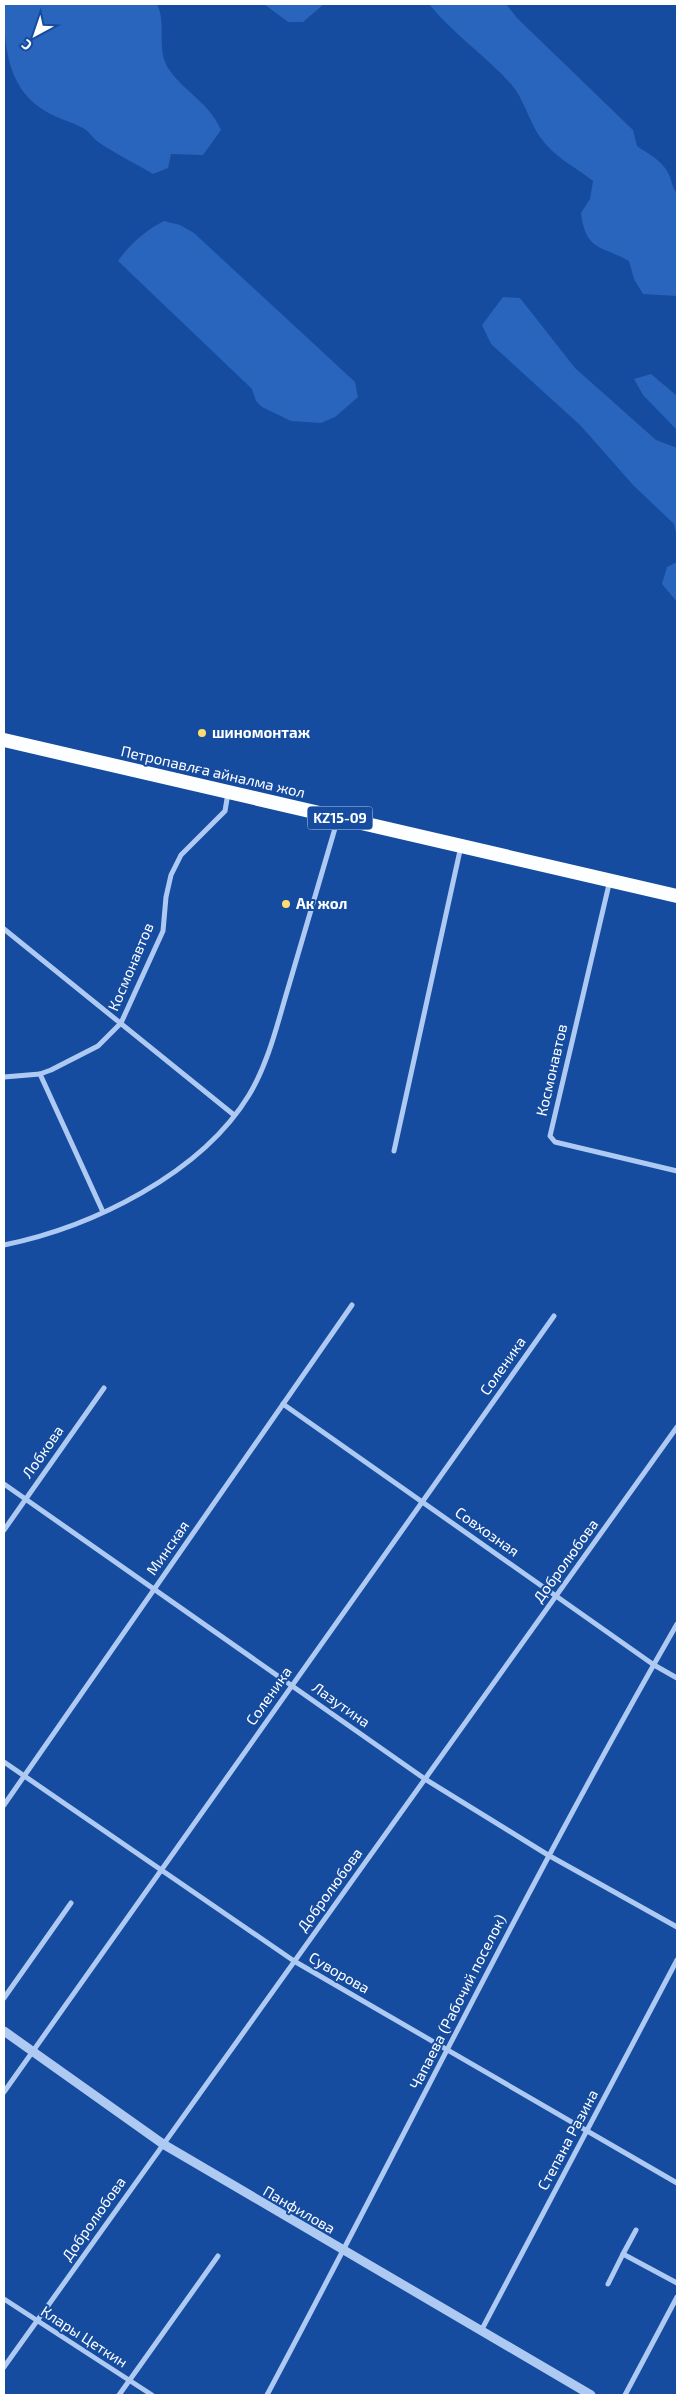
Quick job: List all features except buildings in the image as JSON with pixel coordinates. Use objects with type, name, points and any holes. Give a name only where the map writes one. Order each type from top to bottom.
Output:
[{"type":"highway","name":"Петропавлға айналма жол","points":[[4,740],[677,896]]},
{"type":"street","name":"Космонавтов","points":[[4,1077],[40,1074],[98,1046],[121,1023],[163,931],[166,897],[171,875],[181,855],[224,811],[228,792]]},
{"type":"street","points":[[4,1245],[62,1230],[103,1212],[182,1167],[211,1143],[234,1115],[249,1095],[261,1072],[269,1050],[338,817]]},
{"type":"street","points":[[394,1151],[461,846]]},
{"type":"street","name":"Космонавтов","points":[[610,880],[550,1136],[555,1142],[677,1171]]},
{"type":"street","name":"Космонавтов","points":[[4,929],[234,1115]]},
{"type":"street","points":[[40,1074],[103,1212]]},
{"type":"street","name":"Минская","points":[[4,1805],[352,1305]]},
{"type":"street","name":"Соленика","points":[[4,2092],[554,1316]]},
{"type":"street","name":"Лобкова","points":[[4,1530],[104,1388]]},
{"type":"street","name":"Совхозная","points":[[283,1404],[654,1665],[677,1678]]},
{"type":"street","name":"Добролюбова","points":[[4,2367],[677,1428]]},
{"type":"street","name":"Лазутина","points":[[4,1484],[425,1779],[548,1855],[677,1927]]},
{"type":"street","name":"Чапаева (Рабочий поселок)","points":[[267,2395],[344,2252],[548,1855],[677,1624]]},
{"type":"street","name":"Суворова","points":[[4,1762],[294,1961],[677,2183]]},
{"type":"street","points":[[4,1998],[71,1903]]},
{"type":"street","name":"Степана Разина","points":[[480,2331],[677,1960]]},
{"type":"street","name":"Панфилова","points":[[4,2031],[162,2144],[591,2395]]},
{"type":"street","points":[[608,2284],[636,2230]]},
{"type":"street","points":[[623,2254],[677,2283]]},
{"type":"street","points":[[119,2395],[218,2256]]},
{"type":"street","points":[[625,2395],[677,2297]]},
{"type":"street","name":"Клары Цеткин","points":[[4,2299],[36,2322],[152,2395]]},
{"type":"shaded area","points":[[4,4],[157,4],[161,20],[164,60],[168,68],[181,84],[210,112],[221,130],[203,155],[171,154],[168,168],[153,174],[118,154],[97,141],[85,129],[42,109],[21,88],[14,76],[7,48]]},
{"type":"shaded area","points":[[264,4],[324,4],[303,22],[288,22]]},
{"type":"shaded area","points":[[429,4],[506,4],[517,18],[633,130],[637,146],[664,167],[677,193],[677,296],[643,294],[634,279],[629,261],[602,249],[591,241],[583,225],[581,213],[590,199],[593,181],[558,156],[546,144],[536,131],[516,90],[511,84],[491,63],[448,25]]},
{"type":"shaded area","points":[[164,221],[180,225],[194,233],[355,382],[358,397],[335,417],[321,423],[291,421],[262,407],[256,401],[252,389],[118,261],[139,238]]},
{"type":"shaded area","points":[[503,297],[520,298],[575,368],[656,440],[677,448],[677,537],[674,524],[633,485],[581,426],[491,344],[482,325]]},
{"type":"shaded area","points":[[651,374],[677,396],[677,430],[643,395],[634,379]]},
{"type":"shaded area","points":[[677,562],[677,602],[662,584],[667,567]]},
{"type":"place","name":"шиномонтаж","points":[[202,733]]},
{"type":"place","name":"Ак жол","points":[[286,904]]}]
